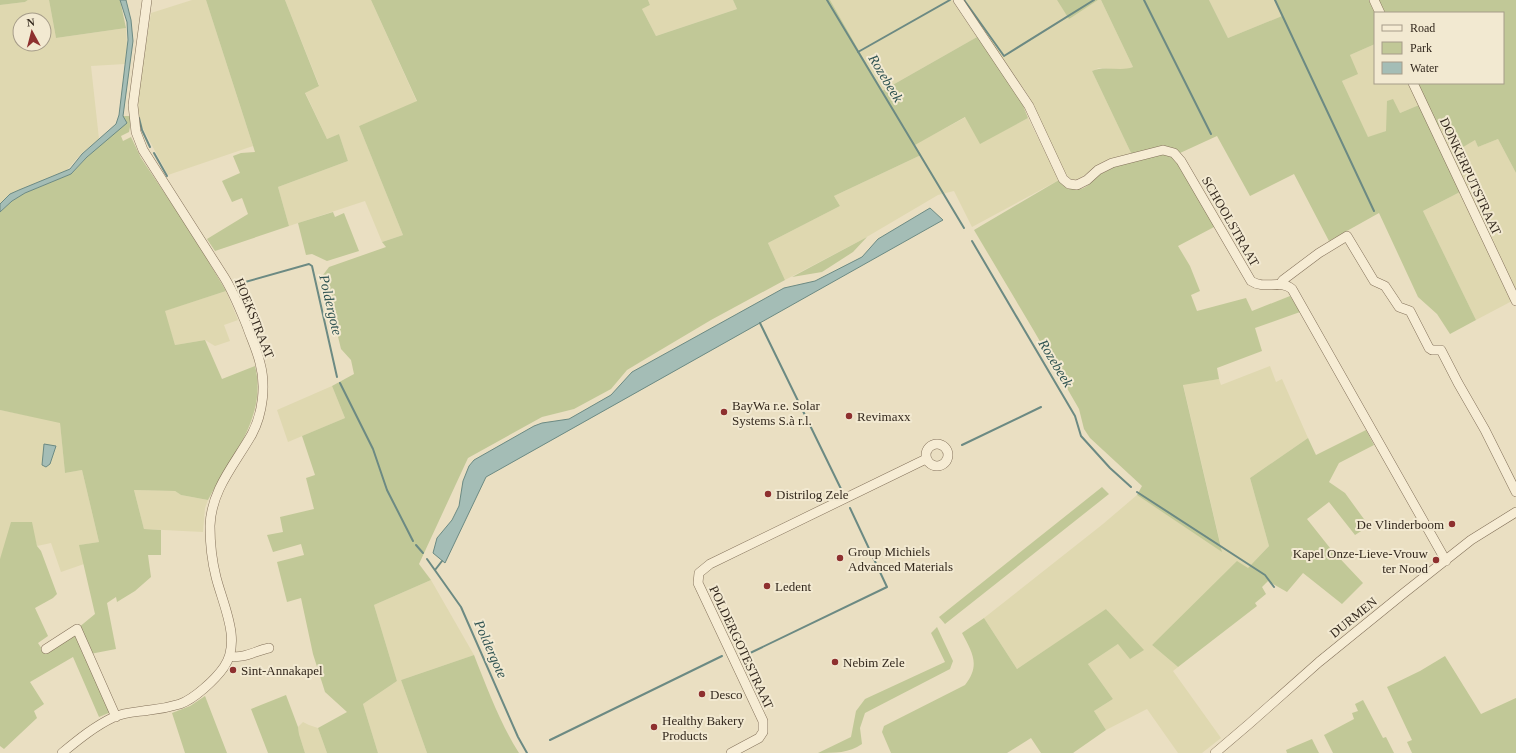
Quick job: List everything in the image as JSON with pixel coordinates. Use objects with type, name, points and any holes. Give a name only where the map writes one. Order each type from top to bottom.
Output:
[{"type":"street","name":"HOEKSTRAAT","points":[[147,0],[133,105],[136,132],[143,150],[232,291],[253,342],[262,373],[261,408],[255,426],[216,494],[211,516],[210,534],[212,556],[216,578],[229,623],[232,643],[230,656]]},
{"type":"street","name":"SCHOOLSTRAAT","points":[[958,0],[1029,106],[1063,179],[1069,184],[1077,184],[1087,180],[1098,170],[1112,163],[1163,150],[1174,153],[1181,160],[1252,281],[1256,285],[1279,285],[1288,286],[1292,289],[1446,561]]},
{"type":"street","points":[[1374,0],[1380,12]]},
{"type":"street","name":"DONKERPUTSTRAAT","points":[[1413,84],[1516,301]]},
{"type":"street","points":[[1279,285],[1283,280],[1319,253],[1347,236],[1374,281],[1385,286],[1399,307],[1410,311],[1429,348],[1432,350],[1441,350],[1485,430],[1516,492]]},
{"type":"street","name":"POLDERGOTESTRAAT","points":[[731,753],[759,738],[764,727],[756,705],[698,583],[699,573],[710,564],[926,459]]},
{"type":"street","name":"DURMEN","points":[[1215,753],[1319,662],[1404,593],[1471,540],[1516,512]]},
{"type":"street","points":[[46,648],[77,630],[116,717]]},
{"type":"street","points":[[62,753],[90,730],[116,717],[180,703],[193,697],[223,668],[230,656],[238,658],[268,648]]},
{"type":"shaded area","points":[[28,0],[49,0],[51,12],[12,12],[12,52],[52,52],[52,16],[56,38],[126,28],[127,46],[125,64],[91,66],[99,139],[81,154],[66,171],[10,194],[0,204],[0,5],[25,2]]},
{"type":"shaded area","points":[[192,0],[206,0],[253,146],[168,175],[141,125],[138,113],[139,88],[151,13]]},
{"type":"shaded area","points":[[285,0],[371,0],[417,102],[359,126],[403,235],[382,242],[365,201],[289,226],[278,187],[348,161],[339,134],[327,139],[305,92],[319,85]]},
{"type":"shaded area","points":[[648,0],[733,0],[737,9],[656,36],[642,9],[650,5]]},
{"type":"shaded area","points":[[830,0],[952,0],[977,37],[882,91]]},
{"type":"shaded area","points":[[962,0],[1057,0],[1069,18],[1098,0],[1101,0],[1133,67],[1126,70],[1099,68],[1092,71],[1132,155],[1100,164],[1079,179],[1070,179],[1065,173],[1028,95]]},
{"type":"shaded area","points":[[1209,0],[1275,0],[1282,16],[1228,38]]},
{"type":"shaded area","points":[[1374,44],[1374,84],[1409,84],[1419,105],[1400,113],[1386,131],[1368,138],[1342,81],[1357,74],[1350,55]]},
{"type":"shaded area","points":[[966,117],[980,143],[1028,118],[1059,180],[972,227],[954,191],[938,195],[865,238],[785,280],[768,243],[840,206],[834,196],[921,155],[914,145]]},
{"type":"shaded area","points":[[1444,123],[1475,140],[1478,147],[1498,139],[1516,173],[1516,292],[1438,126]]},
{"type":"shaded area","points":[[1460,192],[1512,301],[1476,320],[1423,211]]},
{"type":"shaded area","points":[[226,291],[238,320],[224,325],[230,341],[215,346],[205,340],[175,345],[164,311]]},
{"type":"shaded area","points":[[1270,366],[1276,382],[1282,379],[1308,438],[1250,478],[1269,546],[1248,568],[1152,645],[1178,667],[1173,671],[1221,738],[1202,753],[1178,753],[1147,709],[1106,730],[1094,711],[1113,699],[1088,664],[1118,644],[1107,609],[1017,669],[984,618],[1103,524],[1137,495],[1222,551],[1183,384],[1219,379],[1221,385]]},
{"type":"shaded area","points":[[332,386],[345,418],[288,442],[277,410]]},
{"type":"shaded area","points":[[0,410],[60,422],[65,473],[82,470],[99,542],[80,545],[84,564],[61,572],[51,543],[37,546],[31,523],[0,559]]},
{"type":"shaded area","points":[[134,490],[175,491],[181,495],[208,500],[205,508],[203,532],[144,529]]},
{"type":"shaded area","points":[[431,580],[474,655],[401,680],[427,753],[378,753],[363,704],[397,681],[374,605]]},
{"type":"shaded area","points":[[303,722],[318,728],[327,753],[305,753],[298,727]]},
{"type":"green space","points":[[0,0],[28,0],[25,2],[0,5]]},
{"type":"green space","points":[[49,0],[120,0],[126,28],[56,38]]},
{"type":"green space","points":[[206,0],[285,0],[319,86],[305,93],[327,139],[339,134],[348,161],[278,187],[289,226],[215,251],[207,239],[248,214],[242,198],[232,202],[222,181],[240,173],[233,156],[241,153],[255,152]]},
{"type":"green space","points":[[371,0],[648,0],[650,5],[642,9],[656,36],[737,9],[733,0],[830,0],[882,91],[977,37],[1020,98],[1028,118],[980,144],[965,117],[915,145],[921,155],[834,196],[840,206],[768,243],[785,280],[711,320],[627,370],[611,389],[574,409],[542,417],[468,458],[419,564],[431,580],[374,605],[397,681],[363,704],[378,753],[327,753],[318,728],[347,712],[325,692],[313,654],[301,598],[287,602],[277,562],[304,555],[301,544],[273,552],[267,535],[283,532],[280,517],[314,509],[306,478],[315,475],[302,436],[345,418],[332,386],[354,374],[351,360],[341,349],[323,275],[329,267],[386,247],[382,242],[403,235],[359,126],[417,101]]},
{"type":"green space","points":[[1057,0],[1098,0],[1069,19]]},
{"type":"green space","points":[[1101,0],[1209,0],[1228,38],[1282,16],[1275,0],[1369,0],[1375,12],[1374,44],[1350,55],[1358,74],[1342,81],[1368,137],[1386,131],[1387,101],[1393,99],[1400,113],[1419,105],[1460,192],[1423,211],[1476,320],[1450,334],[1437,314],[1418,297],[1379,213],[1329,241],[1294,174],[1250,196],[1217,136],[1180,153],[1132,155],[1092,71],[1097,69],[1123,69],[1133,67]]},
{"type":"green space","points":[[1377,0],[1516,0],[1516,173],[1498,139],[1478,147],[1475,140],[1458,150],[1444,123],[1438,126],[1417,84],[1504,84],[1504,12],[1383,12]]},
{"type":"green space","points":[[123,116],[130,116],[131,121],[129,132],[121,136],[123,141],[131,137],[141,158],[194,237],[226,291],[165,311],[175,345],[205,340],[222,379],[255,366],[258,384],[252,420],[236,453],[208,500],[181,495],[175,491],[134,490],[144,529],[161,530],[161,555],[148,555],[151,577],[135,591],[117,602],[116,597],[107,603],[116,649],[90,654],[78,628],[95,614],[79,545],[99,542],[82,470],[65,473],[60,423],[0,410],[0,212],[12,201],[25,193],[71,174],[98,146]]},
{"type":"green space","points":[[1165,154],[1175,158],[1216,226],[1178,246],[1190,266],[1200,291],[1191,295],[1197,311],[1246,298],[1252,311],[1290,296],[1300,312],[1255,328],[1262,351],[1217,368],[1219,379],[1183,385],[1222,552],[1137,495],[1142,486],[1090,438],[1084,429],[1079,409],[974,230],[1059,180],[1079,189],[1089,185],[1102,172],[1108,169],[1133,161]]},
{"type":"green space","points":[[333,212],[335,217],[344,213],[359,251],[327,261],[312,254],[306,255],[298,223]]},
{"type":"green space","points":[[867,237],[853,252],[822,272],[792,277]]},
{"type":"green space","points":[[1366,430],[1374,445],[1339,463],[1329,482],[1345,493],[1369,526],[1355,535],[1329,502],[1307,519],[1330,548],[1363,583],[1342,604],[1303,573],[1287,592],[1268,581],[1262,587],[1266,594],[1255,603],[1257,606],[1178,667],[1152,645],[1237,561],[1248,568],[1269,546],[1250,478],[1308,438],[1316,455]]},
{"type":"green space","points":[[1102,487],[1109,494],[945,624],[939,617]]},
{"type":"green space","points":[[11,522],[32,522],[37,546],[41,551],[57,594],[53,598],[35,608],[48,636],[38,643],[44,652],[75,634],[111,712],[99,717],[73,657],[30,682],[44,704],[34,711],[37,718],[4,749],[0,746],[0,559]]},
{"type":"green space","points":[[1106,609],[1144,650],[1130,659],[1118,644],[1088,664],[1113,699],[1094,711],[1106,730],[1073,753],[1041,753],[1031,738],[1007,753],[891,753],[882,732],[884,726],[965,685],[970,678],[974,665],[972,653],[962,633],[984,618],[1017,669]]},
{"type":"green space","points":[[937,627],[953,661],[950,669],[865,713],[860,728],[862,744],[847,751],[836,753],[818,753],[851,737],[856,711],[865,699],[945,662],[931,633]]},
{"type":"green space","points":[[474,655],[500,718],[519,753],[427,753],[401,680]]},
{"type":"green space","points":[[1445,656],[1481,714],[1516,698],[1516,753],[1412,753],[1407,742],[1412,740],[1387,687],[1420,671]]},
{"type":"green space","points":[[286,695],[298,727],[305,753],[268,753],[251,709]]},
{"type":"green space","points":[[205,696],[227,753],[185,753],[172,713],[190,706]]},
{"type":"green space","points":[[1363,700],[1383,738],[1386,737],[1394,753],[1333,753],[1324,735],[1354,719],[1352,713],[1358,711],[1355,704]]},
{"type":"green space","points":[[1312,739],[1319,753],[1287,753],[1286,750]]},
{"type":"water","points":[[120,0],[126,0],[131,20],[133,41],[123,116],[127,123],[87,157],[71,174],[25,193],[12,201],[0,212],[0,204],[10,194],[70,169],[82,154],[116,124],[119,115],[128,40],[127,22]]},
{"type":"water","points":[[930,208],[943,220],[486,477],[445,563],[433,553],[437,538],[452,520],[459,506],[463,481],[469,466],[474,460],[534,426],[542,423],[569,419],[611,395],[632,372],[784,288],[815,281],[862,257],[878,239]]},
{"type":"water","points":[[44,444],[56,446],[50,464],[46,467],[42,465]]},
{"type":"waterway","name":"Rozebeek","points":[[827,0],[964,228]]},
{"type":"waterway","points":[[858,52],[950,0]]},
{"type":"waterway","points":[[964,0],[1004,56],[1094,0]]},
{"type":"waterway","points":[[1144,0],[1211,134]]},
{"type":"waterway","points":[[1275,0],[1374,211]]},
{"type":"waterway","name":"Poldergote","points":[[139,118],[142,130],[150,147]]},
{"type":"waterway","name":"Poldergote","points":[[154,153],[167,176]]},
{"type":"waterway","name":"Rozebeek","points":[[972,241],[1075,416],[1081,436],[1110,468],[1131,487]]},
{"type":"waterway","name":"Poldergote","points":[[238,284],[309,264],[312,266],[337,377]]},
{"type":"waterway","points":[[760,323],[843,493]]},
{"type":"waterway","name":"Poldergote","points":[[340,383],[373,449],[387,490],[413,541]]},
{"type":"waterway","points":[[962,445],[1041,407]]},
{"type":"waterway","name":"Rozebeek","points":[[1137,492],[1265,575],[1274,587]]},
{"type":"waterway","points":[[748,654],[887,587],[850,508]]},
{"type":"waterway","name":"Poldergote","points":[[416,545],[423,553]]},
{"type":"waterway","name":"Poldergote","points":[[427,559],[461,607],[518,737],[527,753]]},
{"type":"waterway","points":[[435,570],[442,561]]},
{"type":"waterway","points":[[550,740],[722,656]]},
{"type":"place","name":"BayWa r.e. Solar Systems S.à r.l.","points":[[724,412]]},
{"type":"place","name":"Revimaxx","points":[[849,416]]},
{"type":"place","name":"Distrilog Zele","points":[[768,494]]},
{"type":"place","name":"De Vlinderboom","points":[[1452,524]]},
{"type":"place","name":"Group Michiels Advanced Materials","points":[[840,558]]},
{"type":"place","name":"Kapel Onze-Lieve-Vrouw ter Nood","points":[[1436,560]]},
{"type":"place","name":"Ledent","points":[[767,586]]},
{"type":"place","name":"Nebim Zele","points":[[835,662]]},
{"type":"place","name":"Sint-Annakapel","points":[[233,670]]},
{"type":"place","name":"Desco","points":[[702,694]]},
{"type":"place","name":"Healthy Bakery Products","points":[[654,727]]}]
